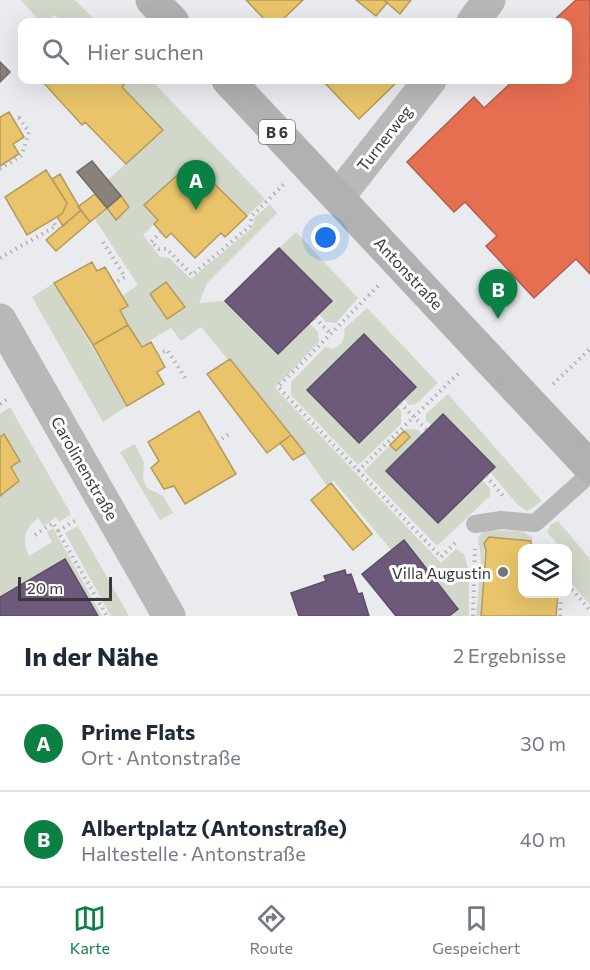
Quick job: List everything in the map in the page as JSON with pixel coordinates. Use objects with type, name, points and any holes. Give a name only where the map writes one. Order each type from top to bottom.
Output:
[{"type":"main road","points":[[152,0],[170,18]]},
{"type":"main road","name":"Antonstraße","points":[[232,84],[590,467]]},
{"type":"street","points":[[475,18],[489,0]]},
{"type":"street","name":"Turnerweg","points":[[338,197],[427,84]]},
{"type":"street","name":"Carolinenstraße","points":[[0,320],[170,616]]},
{"type":"lane","points":[[475,524],[501,520],[535,523],[590,474]]},
{"type":"path","points":[[0,168],[22,155],[28,132],[19,118],[15,121]]},
{"type":"path","points":[[161,232],[151,242],[159,249],[167,249],[192,275],[250,226],[252,216],[305,162]]},
{"type":"path","points":[[0,258],[56,226],[52,220]]},
{"type":"path","points":[[103,242],[125,277],[114,283]]},
{"type":"path","points":[[400,263],[278,387],[441,557],[505,498],[486,476]]},
{"type":"path","points":[[315,318],[331,334]]},
{"type":"path","points":[[531,404],[590,349]]},
{"type":"path","points":[[158,355],[168,350],[186,379]]},
{"type":"path","points":[[358,471],[481,350]]},
{"type":"path","points":[[400,403],[427,430]]},
{"type":"path","points":[[217,442],[229,434]]},
{"type":"path","points":[[35,535],[53,523],[106,616]]},
{"type":"path","points":[[473,616],[475,524]]},
{"type":"path","points":[[572,590],[590,610]]},
{"type":"path","points":[[560,616],[561,598]]},
{"type":"shaded area","points":[[21,0],[75,0],[93,18],[58,18],[55,15],[52,18],[37,18]]},
{"type":"shaded area","points":[[123,84],[155,84],[265,199],[247,216],[192,162],[144,205],[158,220],[143,235],[160,257],[169,258],[191,279],[252,228],[255,217],[270,204],[277,213],[207,283],[199,303],[225,301],[278,354],[309,323],[318,332],[319,342],[275,388],[441,563],[456,549],[464,554],[469,571],[469,616],[449,616],[458,608],[404,541],[391,550],[333,480],[327,486],[291,435],[201,327],[181,341],[171,328],[141,346],[120,310],[128,305],[122,296],[138,285],[94,218],[107,208],[116,220],[121,196],[108,180],[162,130],[122,87]],"holes":[[[165,283],[185,306],[167,318],[150,295]]]},
{"type":"shaded area","points":[[296,232],[358,298],[336,323],[326,322],[319,314],[331,301],[279,248]]},
{"type":"shaded area","points":[[54,283],[127,406],[103,422],[32,297]]},
{"type":"shaded area","points":[[367,308],[438,383],[416,404],[409,405],[404,399],[416,387],[364,334],[307,390],[359,443],[397,406],[401,411],[401,424],[358,465],[291,395],[291,382],[325,347],[333,349],[341,343],[344,339],[344,329]]},
{"type":"shaded area","points":[[448,394],[542,501],[527,511],[517,504],[490,472],[495,467],[426,421],[426,414]]},
{"type":"shaded area","points":[[10,407],[71,514],[59,522],[56,517],[44,526],[38,518],[33,522],[27,530],[25,540],[29,556],[52,542],[47,532],[53,528],[102,616],[98,616],[65,560],[0,597],[0,496],[19,481],[11,467],[20,460],[5,434],[0,437],[0,414]]},
{"type":"shaded area","points":[[406,429],[419,430],[422,435],[386,471],[437,523],[482,480],[490,488],[490,496],[437,546],[364,471],[390,445],[396,451],[410,438],[404,431]]},
{"type":"shaded area","points":[[135,444],[144,463],[143,480],[147,488],[163,496],[173,513],[160,520],[120,452]]},
{"type":"shaded area","points":[[558,521],[590,559],[590,605],[572,584],[572,544],[558,544],[547,532],[551,524]]},
{"type":"shaded area","points":[[78,526],[129,616],[111,616],[65,533]]},
{"type":"shaded area","points":[[484,530],[522,531],[533,538],[531,541],[492,537],[485,540],[481,616],[476,616],[481,559],[478,537]]},
{"type":"building: Wohnen","points":[[246,0],[303,0],[284,18],[263,18]]},
{"type":"building: Wohnen","points":[[356,0],[384,0],[387,3],[376,16]]},
{"type":"building: Wohnen","points":[[384,0],[411,0],[400,14]]},
{"type":"building: Wohnen","points":[[45,84],[123,84],[122,87],[163,130],[126,164],[85,122],[82,125]]},
{"type":"building: Wohnen","points":[[326,84],[395,84],[359,119]]},
{"type":"building: Wohnen","points":[[9,112],[24,137],[13,144],[19,154],[0,166],[0,117]]},
{"type":"building: Wohnen","points":[[192,162],[247,216],[225,237],[221,233],[195,258],[171,233],[166,238],[154,224],[158,220],[144,205]]},
{"type":"building: Wohnen","points":[[46,170],[67,203],[62,214],[27,235],[5,197]]},
{"type":"building: Wohnen","points":[[60,174],[81,210],[63,226],[57,217],[62,214],[67,203],[52,179]]},
{"type":"building: Wohnen","points":[[95,194],[107,208],[90,222],[78,207]]},
{"type":"building: Wohnen","points":[[121,196],[129,207],[116,220],[107,208]]},
{"type":"building: Wohnen","points":[[81,210],[90,222],[56,251],[46,240]]},
{"type":"building: Wohnen","points":[[92,262],[97,271],[105,267],[128,306],[120,310],[128,325],[93,345],[54,283]]},
{"type":"building: Wohnen","points":[[166,282],[185,307],[167,319],[150,294]]},
{"type":"building: Wohnen","points":[[128,325],[142,347],[151,342],[165,367],[157,372],[164,384],[127,406],[93,345]]},
{"type":"building: Wohnen","points":[[230,359],[291,435],[267,453],[207,374]]},
{"type":"building: Wohnen","points":[[199,411],[236,474],[185,504],[174,486],[164,489],[151,468],[159,461],[148,442]]},
{"type":"building: Wohnen","points":[[404,431],[410,437],[396,451],[390,445]]},
{"type":"building: Wohnen","points":[[4,434],[20,461],[11,467],[19,481],[0,496],[0,437]]},
{"type":"building: Wohnen","points":[[291,435],[305,453],[293,460],[280,443]]},
{"type":"building: Wohnen","points":[[331,483],[372,534],[353,550],[311,500]]},
{"type":"building: Wohnen","name":"Villa Augustin","points":[[489,537],[531,541],[531,544],[518,544],[518,598],[558,598],[556,616],[481,616],[486,551],[484,543]]},
{"type":"building: Handel","points":[[576,0],[590,0],[590,274],[576,259],[534,298],[486,246],[497,236],[465,202],[454,212],[407,162],[474,97],[484,108],[510,84],[572,84],[572,18],[556,18]]},
{"type":"building: Büros","points":[[279,248],[332,301],[278,354],[225,301]]},
{"type":"building: Büros","points":[[364,334],[416,387],[359,443],[307,390]]},
{"type":"building: Büros","points":[[443,414],[495,467],[438,523],[386,471]]},
{"type":"building: Büros","points":[[404,540],[458,609],[449,616],[396,616],[362,574]]},
{"type":"building: Büros","points":[[65,559],[98,616],[0,616],[0,597]]},
{"type":"building: Büros","points":[[345,570],[346,575],[351,574],[358,594],[362,593],[369,616],[299,616],[291,593],[326,581],[324,576]]},
{"type":"building: Industrie","points":[[0,62],[10,72],[0,82]]},
{"type":"building: Industrie","points":[[92,161],[121,196],[107,208],[77,172]]},
{"type":"tram line","points":[[141,0],[158,18]]},
{"type":"tram line","points":[[163,0],[180,18]]},
{"type":"tram line","points":[[220,84],[434,309],[590,478]]},
{"type":"tram line","points":[[241,84],[590,455]]},
{"type":"place","name":"Prime Flats","points":[[196,210]]},
{"type":"place","name":"Albertplatz (Antonstraße)","points":[[498,319]]},
{"type":"place","name":"Villa Augustin","points":[[503,572]]}]
